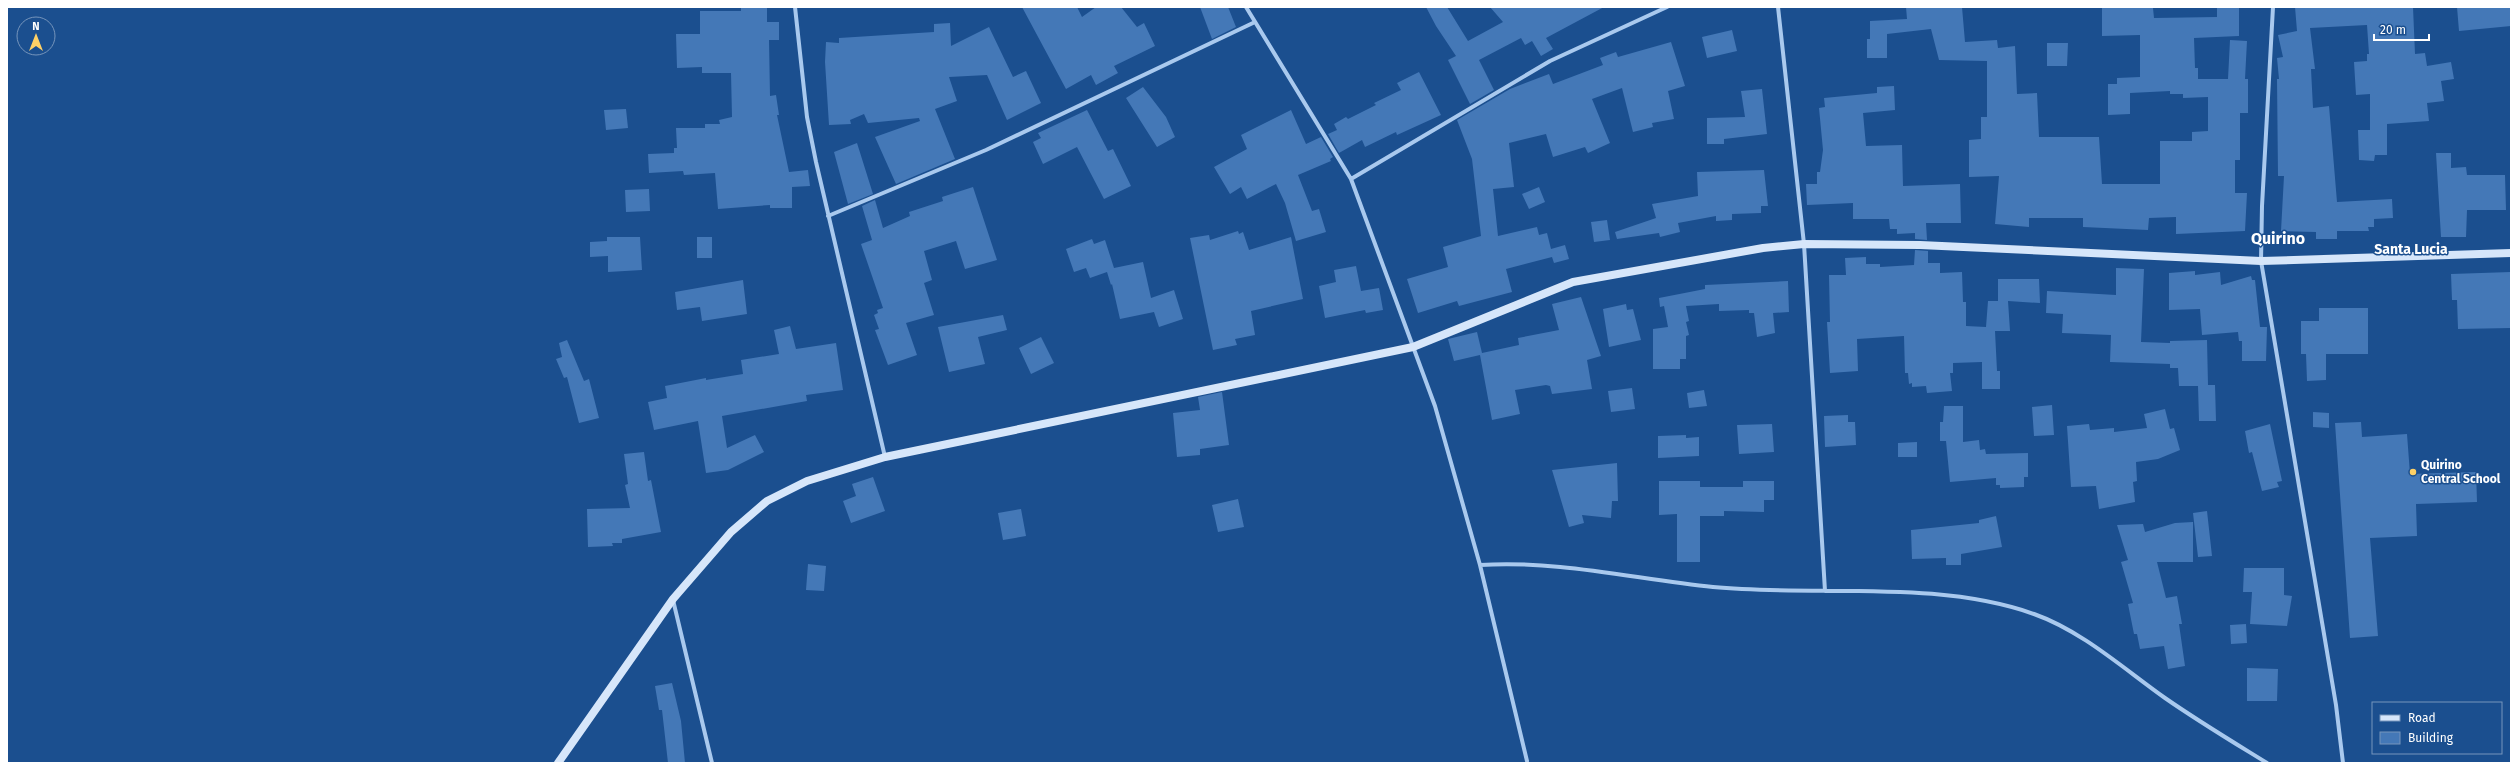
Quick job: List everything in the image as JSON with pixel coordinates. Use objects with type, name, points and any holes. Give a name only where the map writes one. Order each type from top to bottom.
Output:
[{"type":"main road","points":[[558,763],[673,599],[731,532],[767,501],[807,482],[886,457],[1413,347],[1572,282],[1702,257],[1763,248],[1804,244],[1920,245],[2261,261],[2511,253]]},
{"type":"street","points":[[795,7],[807,118],[828,216],[886,457]]},
{"type":"street","points":[[1246,7],[1351,179],[1435,406],[1480,565],[1527,761]]},
{"type":"street","points":[[1351,179],[1550,61],[1667,7]]},
{"type":"street","points":[[1778,7],[1804,244],[1825,592]]},
{"type":"street","points":[[2273,7],[2262,206],[2261,261],[2336,705],[2343,763]]},
{"type":"street","points":[[828,216],[986,150],[1255,22]]},
{"type":"street","points":[[1480,565],[1529,564],[1599,570],[1712,587],[1951,596],[1990,601],[2035,615],[2089,644],[2187,714],[2267,763]]},
{"type":"street","points":[[673,599],[712,763]]},
{"type":"building","points":[[741,7],[767,7],[767,22],[779,22],[779,40],[769,40],[770,96],[776,95],[779,115],[777,115],[789,172],[808,170],[810,186],[792,187],[792,208],[770,208],[770,205],[718,209],[715,173],[684,175],[683,171],[649,173],[648,154],[674,153],[674,148],[677,148],[676,128],[705,128],[705,124],[720,124],[719,120],[732,117],[731,73],[702,73],[702,67],[677,68],[676,34],[700,34],[700,11],[741,11]]},
{"type":"building","points":[[1022,7],[1077,7],[1082,17],[1096,7],[1121,7],[1137,27],[1144,23],[1155,46],[1114,66],[1118,73],[1096,85],[1091,75],[1066,89]]},
{"type":"building","points":[[1200,7],[1228,7],[1236,27],[1212,39]]},
{"type":"building","points":[[1426,7],[1447,7],[1468,41],[1503,22],[1490,7],[1604,7],[1546,38],[1553,49],[1541,56],[1532,41],[1525,45],[1521,38],[1479,60],[1494,90],[1470,104],[1448,60],[1456,56],[1436,26]]},
{"type":"building","points":[[1906,7],[1962,7],[1965,42],[1997,40],[1998,48],[2015,46],[2017,94],[2037,93],[2039,137],[2099,137],[2102,184],[2160,184],[2160,141],[2192,141],[2192,132],[2208,131],[2208,97],[2183,98],[2183,94],[2170,94],[2170,91],[2130,93],[2130,114],[2108,115],[2108,84],[2117,84],[2117,78],[2140,77],[2140,35],[2102,36],[2102,7],[2153,8],[2154,18],[2217,17],[2217,7],[2239,7],[2239,36],[2194,38],[2195,68],[2198,68],[2198,79],[2228,79],[2230,40],[2247,41],[2245,79],[2248,79],[2248,113],[2240,113],[2240,160],[2235,160],[2235,193],[2247,193],[2245,231],[2176,234],[2176,217],[2149,218],[2148,230],[2083,227],[2083,218],[2029,218],[2029,227],[1995,224],[1999,176],[1969,177],[1969,140],[1981,139],[1981,117],[1987,117],[1987,61],[1939,60],[1931,29],[1887,34],[1887,58],[1867,58],[1867,39],[1870,39],[1870,21],[1907,19]]},
{"type":"building","points":[[2295,7],[2413,7],[2415,54],[2425,53],[2427,66],[2451,62],[2454,79],[2441,81],[2444,101],[2427,103],[2429,121],[2387,124],[2387,155],[2375,155],[2374,161],[2359,160],[2358,130],[2370,130],[2370,94],[2356,95],[2354,62],[2367,61],[2367,54],[2369,54],[2367,25],[2310,28],[2315,69],[2311,69],[2313,108],[2329,106],[2337,202],[2392,199],[2393,218],[2374,219],[2374,227],[2368,227],[2369,231],[2337,231],[2337,239],[2316,239],[2316,232],[2281,231],[2284,176],[2278,176],[2277,79],[2279,79],[2277,58],[2283,57],[2278,35],[2297,31]]},
{"type":"building","points":[[2457,7],[2511,7],[2511,26],[2459,31]]},
{"type":"building","points":[[950,23],[951,46],[989,27],[1013,77],[1026,71],[1041,103],[1007,120],[987,75],[949,77],[957,101],[935,109],[955,159],[896,184],[875,137],[920,121],[919,118],[868,123],[864,114],[850,120],[851,124],[829,125],[825,62],[826,42],[839,43],[839,38],[934,32],[934,24]]},
{"type":"building","points":[[1732,30],[1737,51],[1707,58],[1702,37]]},
{"type":"building","points":[[1671,42],[1685,86],[1668,91],[1674,119],[1652,123],[1653,127],[1633,132],[1622,88],[1592,99],[1610,143],[1588,153],[1585,147],[1553,157],[1546,134],[1509,143],[1514,187],[1493,189],[1498,236],[1537,227],[1539,235],[1547,233],[1551,249],[1565,245],[1569,259],[1554,263],[1552,257],[1506,269],[1512,292],[1459,306],[1457,301],[1418,313],[1407,279],[1448,267],[1443,247],[1481,236],[1472,159],[1457,120],[1510,89],[1549,74],[1553,84],[1603,65],[1600,58],[1616,52],[1618,57]]},
{"type":"building","points":[[2047,43],[2068,43],[2067,66],[2047,66]]},
{"type":"building","points":[[1419,72],[1441,115],[1397,135],[1396,132],[1365,147],[1362,140],[1339,153],[1328,134],[1337,130],[1334,124],[1346,117],[1348,119],[1376,105],[1374,103],[1401,90],[1397,83]]},
{"type":"building","points":[[1894,86],[1895,110],[1863,113],[1866,146],[1902,145],[1903,186],[1960,184],[1961,223],[1926,223],[1927,240],[1915,239],[1915,233],[1897,234],[1897,229],[1890,229],[1889,219],[1853,219],[1853,203],[1807,205],[1806,184],[1817,184],[1817,172],[1820,172],[1823,150],[1819,108],[1825,107],[1824,98],[1877,93],[1877,87]]},
{"type":"building","points":[[1143,87],[1166,117],[1175,137],[1157,147],[1126,98]]},
{"type":"building","points":[[1762,89],[1767,134],[1724,139],[1724,144],[1707,144],[1707,118],[1745,117],[1741,91]]},
{"type":"building","points":[[626,109],[628,128],[606,130],[604,110]]},
{"type":"building","points":[[1087,110],[1108,151],[1113,149],[1131,186],[1104,199],[1077,147],[1043,164],[1033,142],[1041,138],[1038,133]]},
{"type":"building","points":[[1291,110],[1306,144],[1321,137],[1333,157],[1330,159],[1331,161],[1298,175],[1312,211],[1319,209],[1326,232],[1296,241],[1285,203],[1276,184],[1247,199],[1241,187],[1230,194],[1214,167],[1247,149],[1241,135]]},
{"type":"building","points":[[857,143],[873,194],[848,204],[834,152]]},
{"type":"building","points":[[2436,153],[2451,153],[2451,168],[2466,167],[2467,175],[2505,175],[2506,210],[2467,210],[2466,237],[2441,237]]},
{"type":"building","points":[[1764,170],[1768,206],[1761,206],[1761,213],[1732,214],[1732,220],[1716,221],[1716,216],[1678,223],[1680,232],[1660,237],[1659,233],[1617,239],[1615,232],[1656,218],[1652,204],[1698,196],[1697,172]]},
{"type":"building","points":[[973,187],[997,260],[965,269],[956,241],[924,251],[932,280],[924,283],[934,315],[906,323],[917,355],[888,365],[875,330],[879,329],[874,315],[878,313],[877,310],[883,308],[861,244],[872,240],[862,206],[875,200],[883,228],[910,216],[909,212],[943,201],[942,197]]},
{"type":"building","points":[[1539,187],[1545,202],[1529,209],[1522,194]]},
{"type":"building","points":[[649,189],[650,211],[626,212],[625,190]]},
{"type":"building","points":[[1607,220],[1610,240],[1594,242],[1591,222]]},
{"type":"building","points":[[1238,231],[1239,234],[1243,232],[1249,250],[1291,237],[1303,299],[1251,311],[1255,335],[1235,339],[1237,345],[1213,350],[1190,238],[1209,235],[1210,240]]},
{"type":"building","points":[[607,237],[640,237],[642,270],[608,272],[608,256],[590,257],[590,242],[607,241]]},
{"type":"building","points":[[697,237],[712,237],[712,258],[697,258]]},
{"type":"building","points":[[1092,239],[1094,244],[1105,240],[1114,268],[1143,262],[1151,298],[1174,290],[1183,319],[1159,327],[1154,312],[1120,319],[1112,284],[1111,285],[1107,272],[1090,278],[1086,268],[1074,272],[1066,249]]},
{"type":"building","points":[[1915,250],[1928,251],[1928,263],[1940,263],[1940,273],[1962,272],[1963,302],[1966,302],[1966,326],[1986,327],[1988,301],[1998,301],[1998,279],[2039,279],[2040,303],[2008,301],[2010,331],[1995,331],[1997,371],[2000,371],[2000,389],[1982,389],[1982,362],[1953,363],[1953,373],[1950,373],[1952,391],[1927,393],[1926,386],[1912,387],[1912,383],[1909,384],[1908,373],[1905,373],[1904,336],[1857,339],[1858,371],[1830,373],[1827,322],[1830,322],[1829,275],[1846,275],[1845,258],[1866,257],[1866,264],[1880,264],[1880,267],[1914,265]]},
{"type":"building","points":[[1356,266],[1361,291],[1379,288],[1383,310],[1366,313],[1365,310],[1325,318],[1319,286],[1336,282],[1334,270]]},
{"type":"building","points":[[2116,268],[2144,269],[2141,342],[2170,343],[2170,341],[2207,340],[2208,385],[2215,385],[2216,421],[2199,421],[2198,386],[2179,386],[2178,368],[2170,368],[2170,364],[2110,362],[2111,335],[2062,333],[2063,314],[2046,313],[2047,291],[2116,295]]},
{"type":"building","points":[[2195,271],[2195,275],[2220,272],[2221,285],[2251,276],[2252,280],[2255,280],[2260,327],[2267,327],[2266,361],[2242,361],[2242,341],[2239,341],[2238,332],[2202,335],[2200,309],[2169,310],[2169,273]]},
{"type":"building","points":[[2511,272],[2511,328],[2458,329],[2457,300],[2452,300],[2451,274]]},
{"type":"building","points":[[743,280],[747,314],[702,321],[700,307],[677,310],[675,292]]},
{"type":"building","points":[[1788,281],[1789,312],[1773,313],[1775,333],[1757,337],[1754,313],[1749,313],[1749,310],[1719,311],[1719,304],[1686,306],[1689,321],[1686,322],[1689,335],[1686,336],[1686,359],[1680,359],[1680,369],[1653,369],[1653,329],[1668,327],[1664,306],[1660,307],[1659,298],[1705,289],[1705,285]]},
{"type":"building","points":[[1581,297],[1601,356],[1587,360],[1592,389],[1552,394],[1550,386],[1546,385],[1515,390],[1520,414],[1492,420],[1480,355],[1454,361],[1448,339],[1477,332],[1482,353],[1519,345],[1518,338],[1559,330],[1552,304]]},
{"type":"building","points":[[1626,304],[1627,310],[1633,309],[1641,340],[1609,347],[1603,309]]},
{"type":"building","points":[[2319,308],[2368,308],[2368,354],[2326,354],[2326,380],[2307,381],[2306,354],[2301,354],[2301,321],[2319,321]]},
{"type":"building","points":[[1003,315],[1007,330],[978,337],[985,364],[949,372],[938,327]]},
{"type":"building","points":[[790,326],[796,349],[836,343],[843,390],[806,395],[807,401],[722,416],[727,448],[755,435],[764,452],[728,470],[706,473],[698,421],[654,430],[648,402],[667,398],[665,386],[706,378],[706,380],[743,374],[741,360],[779,354],[774,330]]},
{"type":"building","points":[[1041,337],[1054,363],[1031,374],[1019,348]]},
{"type":"building","points":[[567,340],[584,381],[589,379],[599,418],[579,423],[567,377],[564,378],[556,359],[562,357],[559,343]]},
{"type":"building","points":[[1632,388],[1635,409],[1611,412],[1608,391]]},
{"type":"building","points":[[1704,390],[1707,406],[1689,408],[1687,393]]},
{"type":"building","points":[[1222,392],[1229,445],[1200,449],[1200,455],[1177,457],[1173,413],[1200,410],[1198,397]]},
{"type":"building","points":[[2052,405],[2054,435],[2034,436],[2032,407]]},
{"type":"building","points":[[1944,406],[1963,406],[1963,442],[1979,440],[1980,450],[1985,449],[1986,454],[2028,453],[2028,477],[2024,477],[2024,487],[2000,488],[2000,485],[1996,485],[1996,478],[1950,482],[1946,441],[1940,441],[1940,422],[1943,422]]},
{"type":"building","points":[[2165,409],[2170,429],[2174,428],[2180,450],[2158,459],[2136,462],[2137,481],[2133,482],[2135,502],[2099,509],[2096,486],[2071,487],[2067,426],[2089,424],[2090,430],[2114,428],[2114,432],[2147,428],[2144,414]]},
{"type":"building","points":[[2313,412],[2329,413],[2329,428],[2313,427]]},
{"type":"building","points":[[1848,415],[1848,422],[1855,422],[1856,445],[1825,447],[1824,416]]},
{"type":"building","points":[[2361,422],[2362,437],[2407,434],[2410,474],[2476,472],[2477,502],[2416,504],[2417,536],[2370,538],[2378,636],[2350,638],[2335,423]]},
{"type":"building","points":[[1772,424],[1774,452],[1739,454],[1737,425]]},
{"type":"building","points":[[2270,424],[2282,481],[2277,482],[2279,487],[2262,491],[2252,452],[2249,453],[2245,431]]},
{"type":"building","points":[[1686,435],[1686,438],[1699,437],[1699,456],[1658,458],[1658,436]]},
{"type":"building","points":[[1917,442],[1917,457],[1898,457],[1898,443]]},
{"type":"building","points":[[644,452],[648,481],[651,480],[661,532],[622,539],[622,543],[612,543],[613,546],[588,547],[587,509],[630,508],[625,485],[628,484],[624,454]]},
{"type":"building","points":[[1617,463],[1618,501],[1612,501],[1611,518],[1582,515],[1584,523],[1569,527],[1552,470]]},
{"type":"building","points":[[873,477],[885,511],[851,523],[843,501],[856,496],[852,484]]},
{"type":"building","points":[[1659,481],[1700,481],[1700,487],[1743,487],[1743,481],[1774,481],[1774,500],[1764,500],[1764,512],[1724,511],[1724,516],[1700,516],[1700,562],[1677,562],[1677,514],[1659,515]]},
{"type":"building","points":[[1238,499],[1244,527],[1218,532],[1212,505]]},
{"type":"building","points":[[1021,509],[1026,536],[1003,540],[998,513]]},
{"type":"building","points":[[2207,511],[2212,556],[2198,557],[2193,513]]},
{"type":"building","points":[[1996,516],[2002,547],[1961,554],[1961,565],[1946,565],[1946,558],[1912,559],[1911,530],[1979,523],[1979,520]]},
{"type":"building","points":[[2193,522],[2193,562],[2157,562],[2166,598],[2177,596],[2182,624],[2179,624],[2185,666],[2168,669],[2164,646],[2140,649],[2137,634],[2134,634],[2128,604],[2133,603],[2121,562],[2128,560],[2117,525],[2143,524],[2145,532],[2175,523]]},
{"type":"building","points":[[808,564],[826,566],[824,591],[806,590]]},
{"type":"building","points":[[2244,568],[2284,568],[2284,595],[2292,596],[2287,626],[2250,624],[2252,592],[2243,592]]},
{"type":"building","points":[[2246,624],[2247,643],[2231,644],[2230,625]]},
{"type":"building","points":[[2247,668],[2278,669],[2277,701],[2247,701]]},
{"type":"building","points":[[672,683],[681,721],[685,763],[668,763],[662,710],[659,710],[655,686]]},
{"type":"place","name":"Quirino Central School","points":[[2413,472]]},
{"type":"district","name":"Quirino","points":[[2278,238]]},
{"type":"district","name":"Santa Lucia","points":[[2411,249]]}]
